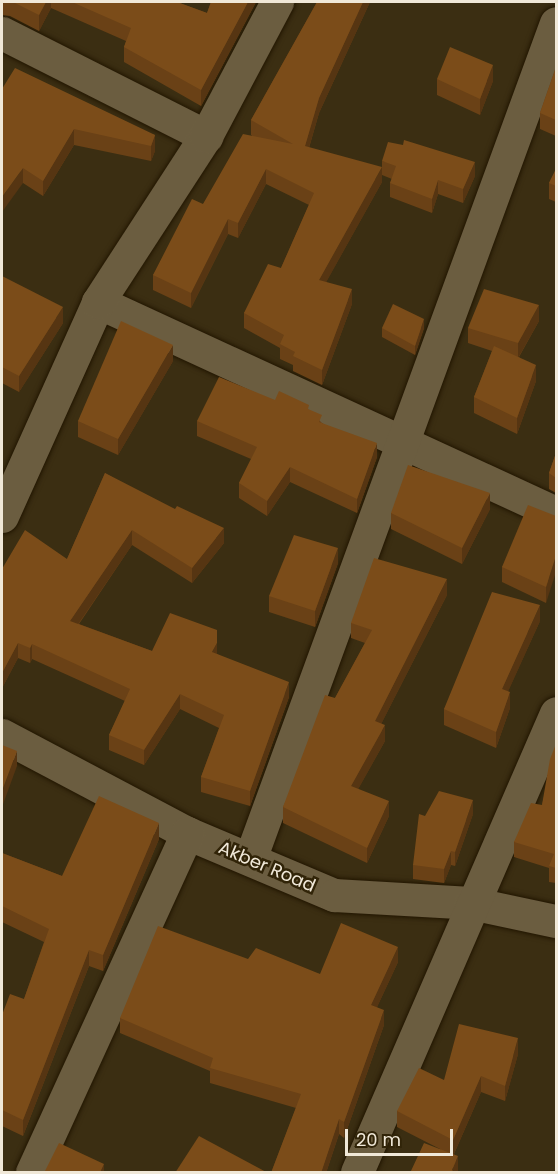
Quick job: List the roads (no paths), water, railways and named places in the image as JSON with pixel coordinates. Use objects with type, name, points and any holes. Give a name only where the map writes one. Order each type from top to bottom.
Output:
[{"type":"street","points":[[2,516],[98,302],[206,136],[277,2]]},
{"type":"street","points":[[250,859],[556,23]]},
{"type":"street","points":[[2,33],[206,136]]},
{"type":"street","points":[[98,302],[556,513]]},
{"type":"street","points":[[357,1173],[471,903],[556,713]]},
{"type":"street","name":"Akber Road","points":[[2,735],[187,832],[334,895],[471,903],[556,921]]},
{"type":"street","points":[[32,1173],[187,832]]}]
